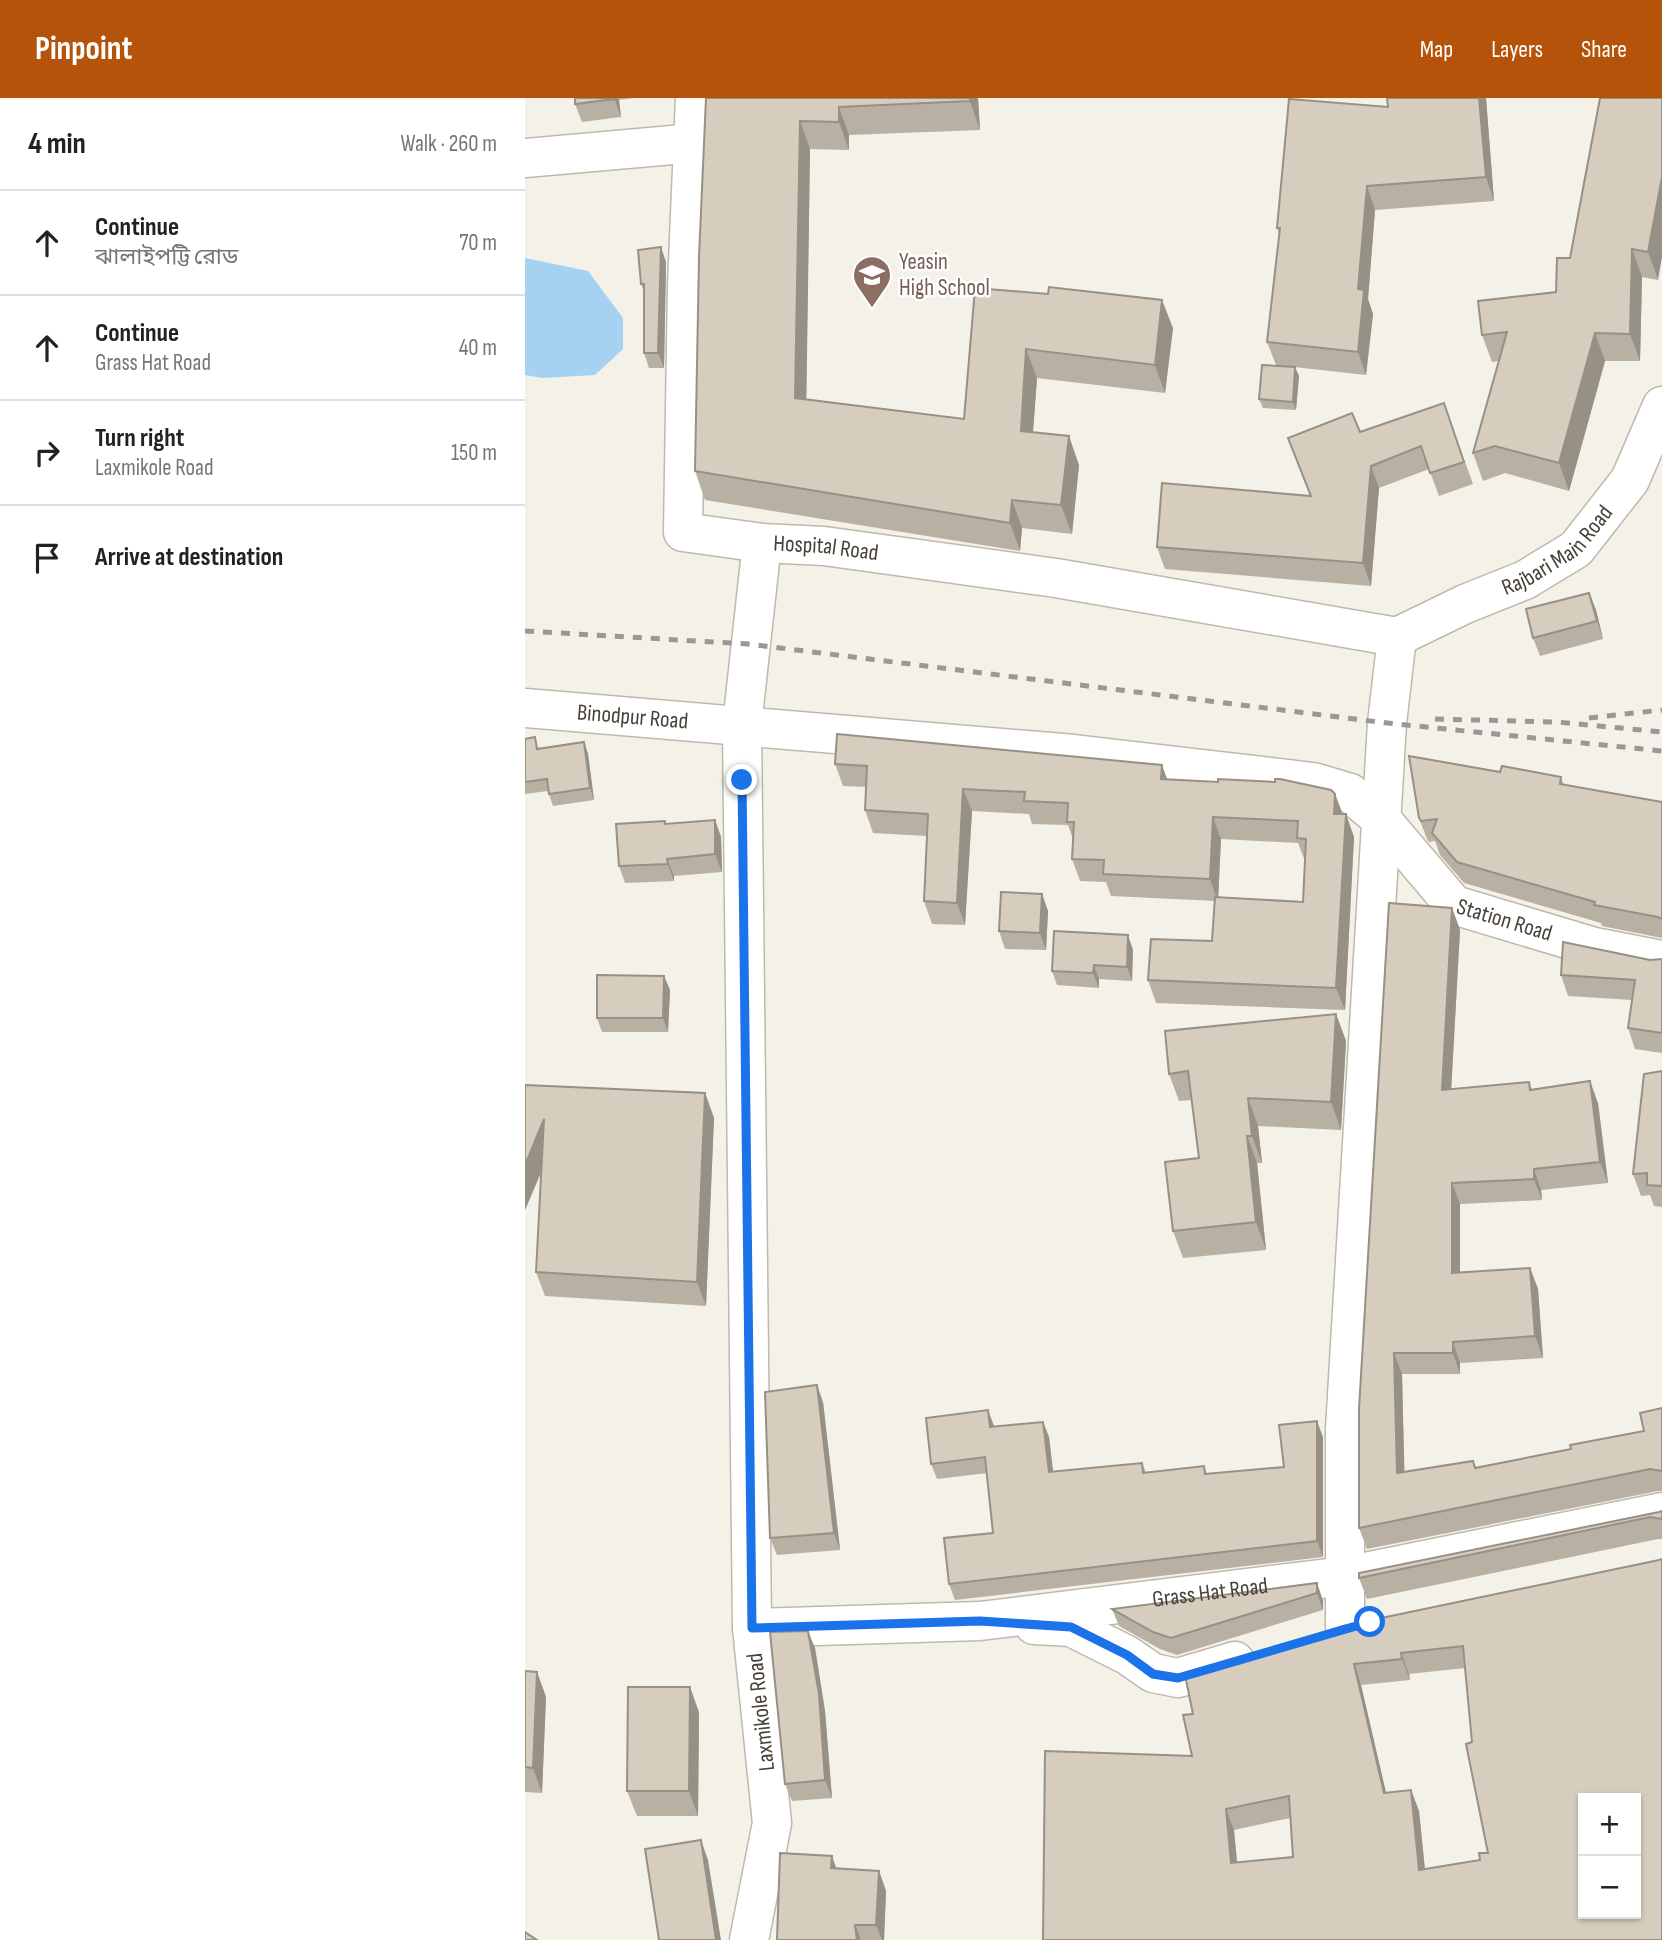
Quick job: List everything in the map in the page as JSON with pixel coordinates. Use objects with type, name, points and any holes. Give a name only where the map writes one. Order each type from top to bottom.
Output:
[{"type":"street","name":"Hospital Road","points":[[695,98],[681,526],[687,534],[740,538],[762,543],[824,546],[1056,578],[1397,637]]},
{"type":"street","points":[[525,158],[695,143]]},
{"type":"street","name":"Rajbari Main Road","points":[[1397,637],[1465,604],[1525,580],[1576,549],[1630,480],[1662,406]]},
{"type":"street","name":"Laxmikole Road","points":[[750,1940],[772,1823],[752,1628],[741,725],[748,644],[762,543]]},
{"type":"street","points":[[1345,1626],[1345,1429],[1387,723],[1397,637]]},
{"type":"street","name":"Binodpur Road","points":[[525,708],[1074,754],[1314,782],[1350,793],[1382,820]]},
{"type":"street","name":"Station Road","points":[[1382,820],[1454,905],[1594,947],[1662,960]]},
{"type":"street","name":"Grass Hat Road","points":[[752,1628],[980,1621],[1345,1576],[1662,1512]]},
{"type":"street","points":[[1308,1638],[1345,1626],[1385,1619]]},
{"type":"street","points":[[980,1621],[1071,1627],[1127,1655],[1153,1674],[1178,1678],[1270,1650]]},
{"type":"water","points":[[525,258],[588,271],[623,318],[623,349],[595,375],[543,378],[525,375]]},
{"type":"building","points":[[575,98],[614,98],[614,99],[575,104]]},
{"type":"building","points":[[706,98],[970,98],[970,101],[839,107],[839,122],[800,121],[795,398],[964,419],[975,288],[1048,294],[1049,287],[1162,300],[1155,365],[1026,349],[1021,431],[1069,436],[1061,505],[1012,500],[1010,523],[695,471],[699,257]]},
{"type":"building","points":[[1387,98],[1479,98],[1486,177],[1367,186],[1358,289],[1364,290],[1358,352],[1267,342],[1280,228],[1277,228],[1289,99],[1388,107]]},
{"type":"building","points":[[1600,98],[1662,98],[1662,177],[1648,252],[1632,249],[1630,334],[1595,333],[1559,463],[1495,446],[1473,453],[1507,332],[1482,335],[1478,301],[1556,292],[1557,258],[1570,258]]},
{"type":"building","points":[[661,247],[658,353],[644,353],[644,284],[641,284],[638,250]]},
{"type":"building","points":[[1262,365],[1295,367],[1293,402],[1259,399]]},
{"type":"building","points":[[1444,403],[1464,462],[1430,473],[1421,446],[1371,466],[1363,563],[1157,547],[1162,483],[1311,496],[1288,438],[1352,413],[1360,432]]},
{"type":"building","points":[[1589,593],[1597,621],[1533,638],[1526,609]]},
{"type":"building","points":[[837,734],[1162,765],[1161,779],[1275,782],[1275,779],[1280,779],[1331,790],[1335,794],[1334,814],[1346,814],[1336,988],[1148,980],[1151,939],[1212,941],[1215,897],[1303,902],[1306,839],[1297,838],[1298,821],[1213,817],[1210,879],[1103,874],[1104,860],[1072,859],[1074,822],[1067,822],[1068,803],[1024,801],[1025,792],[963,789],[957,903],[924,901],[928,814],[865,810],[867,766],[835,764]]},
{"type":"building","points":[[535,737],[537,749],[584,742],[590,788],[549,794],[547,779],[525,782],[525,739]]},
{"type":"building","points":[[1409,756],[1500,772],[1502,766],[1561,777],[1560,784],[1662,802],[1662,919],[1594,905],[1595,902],[1457,862],[1432,833],[1437,819],[1421,821],[1419,818]]},
{"type":"building","points":[[715,820],[715,854],[667,859],[668,864],[619,866],[616,824]]},
{"type":"building","points":[[1001,892],[1042,894],[1040,933],[999,931]]},
{"type":"building","points":[[1389,903],[1452,908],[1442,1090],[1529,1082],[1530,1090],[1590,1081],[1600,1162],[1534,1169],[1534,1179],[1452,1183],[1452,1273],[1530,1268],[1535,1336],[1453,1342],[1453,1353],[1394,1353],[1397,1473],[1473,1461],[1475,1468],[1571,1449],[1570,1445],[1644,1431],[1640,1413],[1662,1408],[1662,1471],[1650,1469],[1359,1528],[1359,1409]]},
{"type":"building","points":[[1054,931],[1128,935],[1127,967],[1094,965],[1093,973],[1052,971]]},
{"type":"building","points":[[1563,942],[1650,960],[1662,959],[1662,1033],[1628,1028],[1635,980],[1561,975]]},
{"type":"building","points":[[597,975],[664,976],[663,1018],[597,1018]]},
{"type":"building","points":[[1336,1014],[1331,1102],[1248,1098],[1252,1136],[1247,1136],[1256,1222],[1173,1231],[1165,1162],[1199,1158],[1188,1071],[1169,1074],[1165,1031]]},
{"type":"building","points":[[1662,1071],[1662,1186],[1647,1185],[1647,1173],[1633,1174],[1644,1074]]},
{"type":"building","points":[[525,1085],[705,1093],[697,1282],[536,1272],[544,1119],[525,1165]]},
{"type":"building","points":[[817,1385],[834,1533],[770,1538],[765,1392]]},
{"type":"building","points":[[988,1410],[990,1427],[1043,1422],[1049,1472],[1142,1463],[1143,1473],[1204,1466],[1205,1474],[1284,1467],[1279,1425],[1317,1421],[1317,1541],[949,1584],[944,1538],[993,1533],[985,1457],[931,1464],[926,1418]]},
{"type":"building","points":[[1662,1511],[1662,1519],[1650,1517],[1359,1578],[1359,1573]]},
{"type":"building","points":[[1662,1559],[1662,1940],[1043,1940],[1045,1751],[1192,1756],[1183,1715],[1193,1714],[1185,1675],[1343,1626]],"holes":[[[1463,1646],[1472,1742],[1466,1744],[1488,1853],[1479,1853],[1480,1860],[1419,1870],[1411,1790],[1384,1793],[1354,1664],[1402,1659],[1401,1653]],[[1289,1796],[1293,1857],[1231,1863],[1226,1809]]]},
{"type":"building","points":[[1317,1583],[1317,1593],[1171,1638],[1153,1632],[1112,1609]]},
{"type":"building","points":[[808,1631],[819,1694],[825,1780],[785,1784],[770,1632]]},
{"type":"building","points":[[525,1671],[537,1672],[533,1768],[525,1767]]},
{"type":"building","points":[[628,1687],[690,1687],[689,1791],[627,1791]]},
{"type":"building","points":[[701,1840],[716,1940],[659,1940],[645,1849]]},
{"type":"building","points":[[780,1853],[832,1856],[831,1868],[879,1871],[876,1925],[855,1925],[857,1940],[777,1940]]},
{"type":"building","points":[[525,1932],[537,1940],[525,1940]]},
{"type":"railway","points":[[525,631],[748,644],[1387,723],[1662,751]]},
{"type":"railway","points":[[1589,718],[1662,710]]},
{"type":"railway","points":[[1435,719],[1557,722],[1662,732]]},
{"type":"place","name":"Yeasin High School","points":[[872,309]]},
{"type":"route","points":[[742,780],[752,1628],[980,1621],[1071,1627],[1127,1655],[1153,1674],[1178,1678],[1345,1626],[1370,1622]]}]
